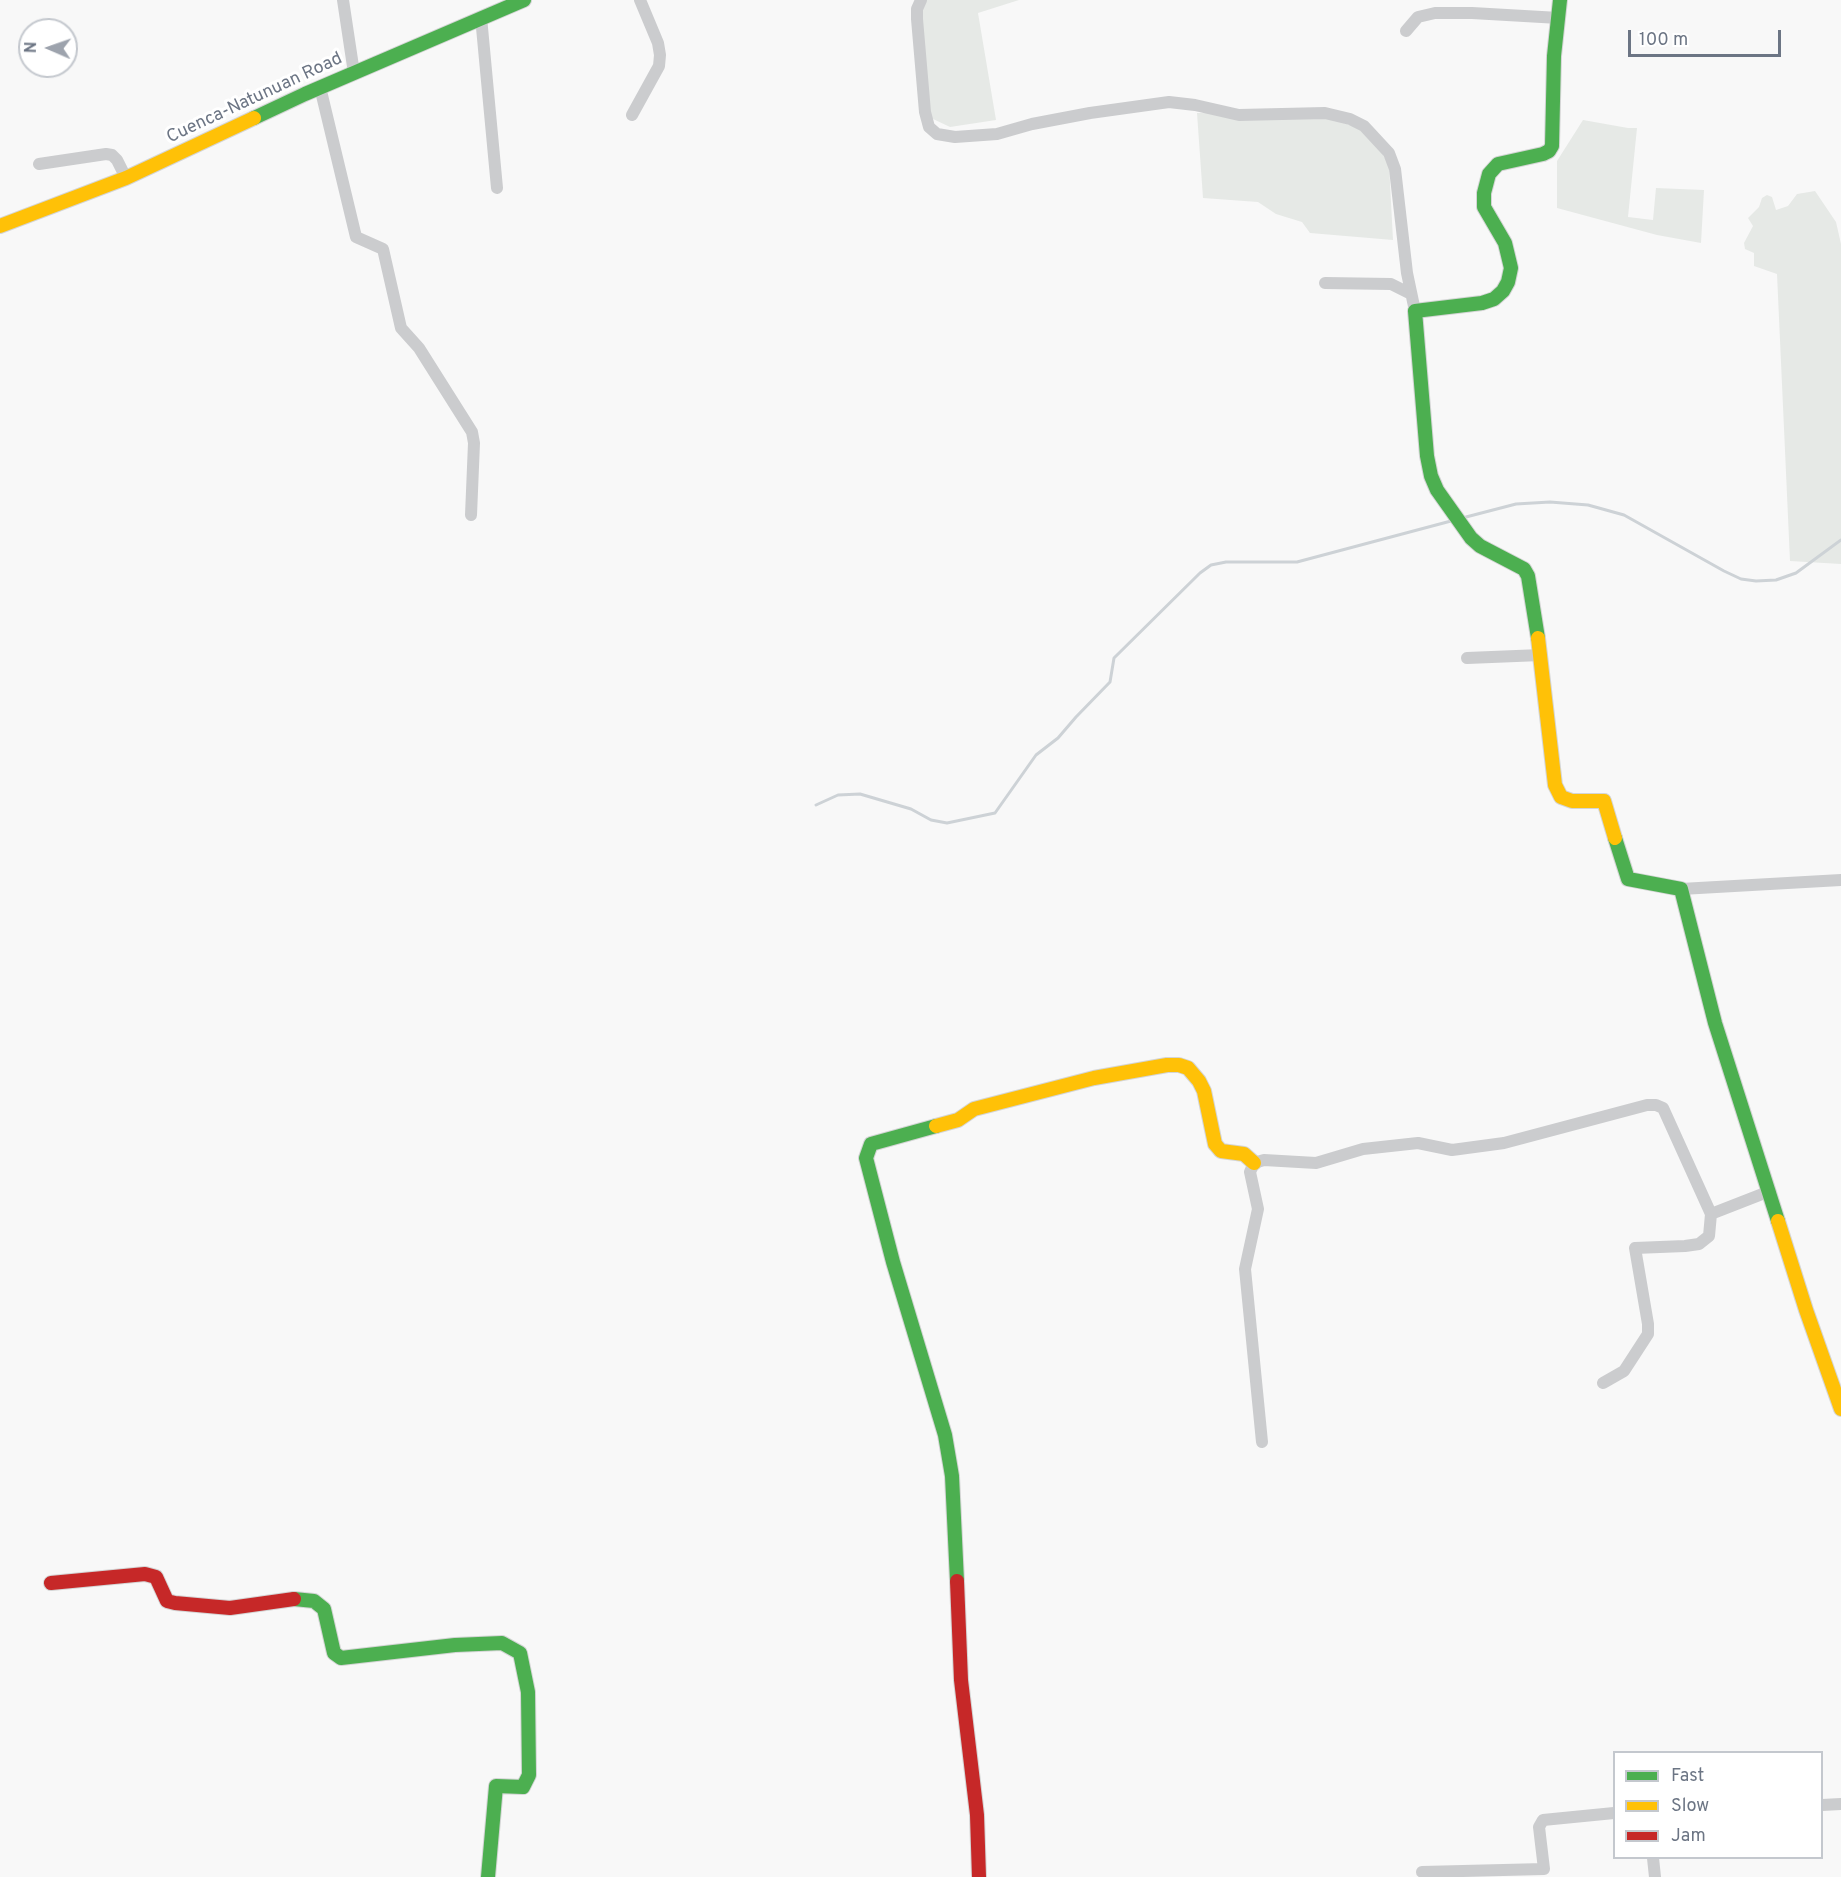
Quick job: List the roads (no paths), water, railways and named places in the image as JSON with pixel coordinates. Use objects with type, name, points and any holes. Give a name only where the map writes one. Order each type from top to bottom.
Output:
[{"type":"street","points":[[344,0],[354,73]]},
{"type":"street","name":"Cuenca-Natunuan Road","points":[[0,226],[126,178],[320,87],[524,0]]},
{"type":"street","points":[[632,115],[659,66],[660,55],[658,43],[640,0]]},
{"type":"street","points":[[921,0],[917,9],[917,19],[925,112],[929,127],[937,134],[955,137],[997,134],[1032,124],[1169,102],[1195,105],[1239,116],[1325,113],[1350,119],[1364,126],[1389,153],[1395,169],[1407,273],[1415,311],[1427,456],[1431,476],[1437,490],[1471,538],[1490,553],[1524,569],[1528,576],[1541,655],[1555,785],[1561,797],[1572,801],[1602,800],[1606,802],[1628,879],[1681,889],[1841,880]]},
{"type":"street","points":[[1415,311],[1482,303],[1494,299],[1503,291],[1508,282],[1511,268],[1505,243],[1484,207],[1484,193],[1489,174],[1498,164],[1543,154],[1551,149],[1554,56],[1560,0]]},
{"type":"street","points":[[1406,31],[1418,17],[1435,13],[1559,18]]},
{"type":"street","points":[[481,17],[497,188]]},
{"type":"street","points":[[320,87],[356,237],[383,249],[400,328],[419,348],[472,432],[474,442],[471,515]]},
{"type":"street","points":[[39,164],[106,154],[112,155],[117,160],[126,178]]},
{"type":"street","points":[[1325,283],[1391,284],[1411,294]]},
{"type":"street","points":[[1467,658],[1541,655]]},
{"type":"street","points":[[1681,889],[1715,1023],[1806,1310],[1841,1408]]},
{"type":"street","points":[[979,1877],[977,1815],[961,1680],[952,1476],[945,1435],[892,1262],[866,1158],[871,1144],[958,1119],[974,1109],[1094,1078],[1167,1065],[1179,1065],[1188,1068],[1204,1091],[1215,1144],[1221,1151],[1244,1154],[1254,1164]]},
{"type":"street","points":[[1262,1442],[1245,1269],[1258,1209],[1250,1172],[1254,1164],[1264,1160],[1316,1163],[1363,1149],[1418,1143],[1452,1150],[1503,1143],[1647,1105],[1656,1105],[1663,1108],[1711,1214],[1709,1236],[1698,1244],[1635,1248],[1648,1334],[1624,1371],[1603,1383]]},
{"type":"street","points":[[1711,1214],[1770,1191]]},
{"type":"street","points":[[51,1583],[145,1574],[156,1577],[167,1601],[175,1603],[230,1608],[283,1600],[314,1601],[324,1609],[334,1653],[341,1658],[455,1645],[502,1643],[512,1647],[520,1653],[528,1692],[529,1775],[523,1787],[496,1786],[488,1877]]},
{"type":"street","points":[[1823,1805],[1841,1804]]},
{"type":"street","points":[[1422,1872],[1545,1873],[1539,1823],[1543,1820],[1613,1813]]},
{"type":"street","points":[[1653,1859],[1655,1877]]},
{"type":"waterway","points":[[1466,517],[1516,504],[1550,502],[1588,505],[1624,515],[1724,571],[1741,579],[1756,581],[1776,580],[1796,573],[1841,540]]},
{"type":"waterway","points":[[816,805],[838,795],[860,794],[911,809],[931,820],[947,823],[995,813],[1036,755],[1058,738],[1110,682],[1114,658],[1200,573],[1211,565],[1226,562],[1297,562],[1451,521]]}]
